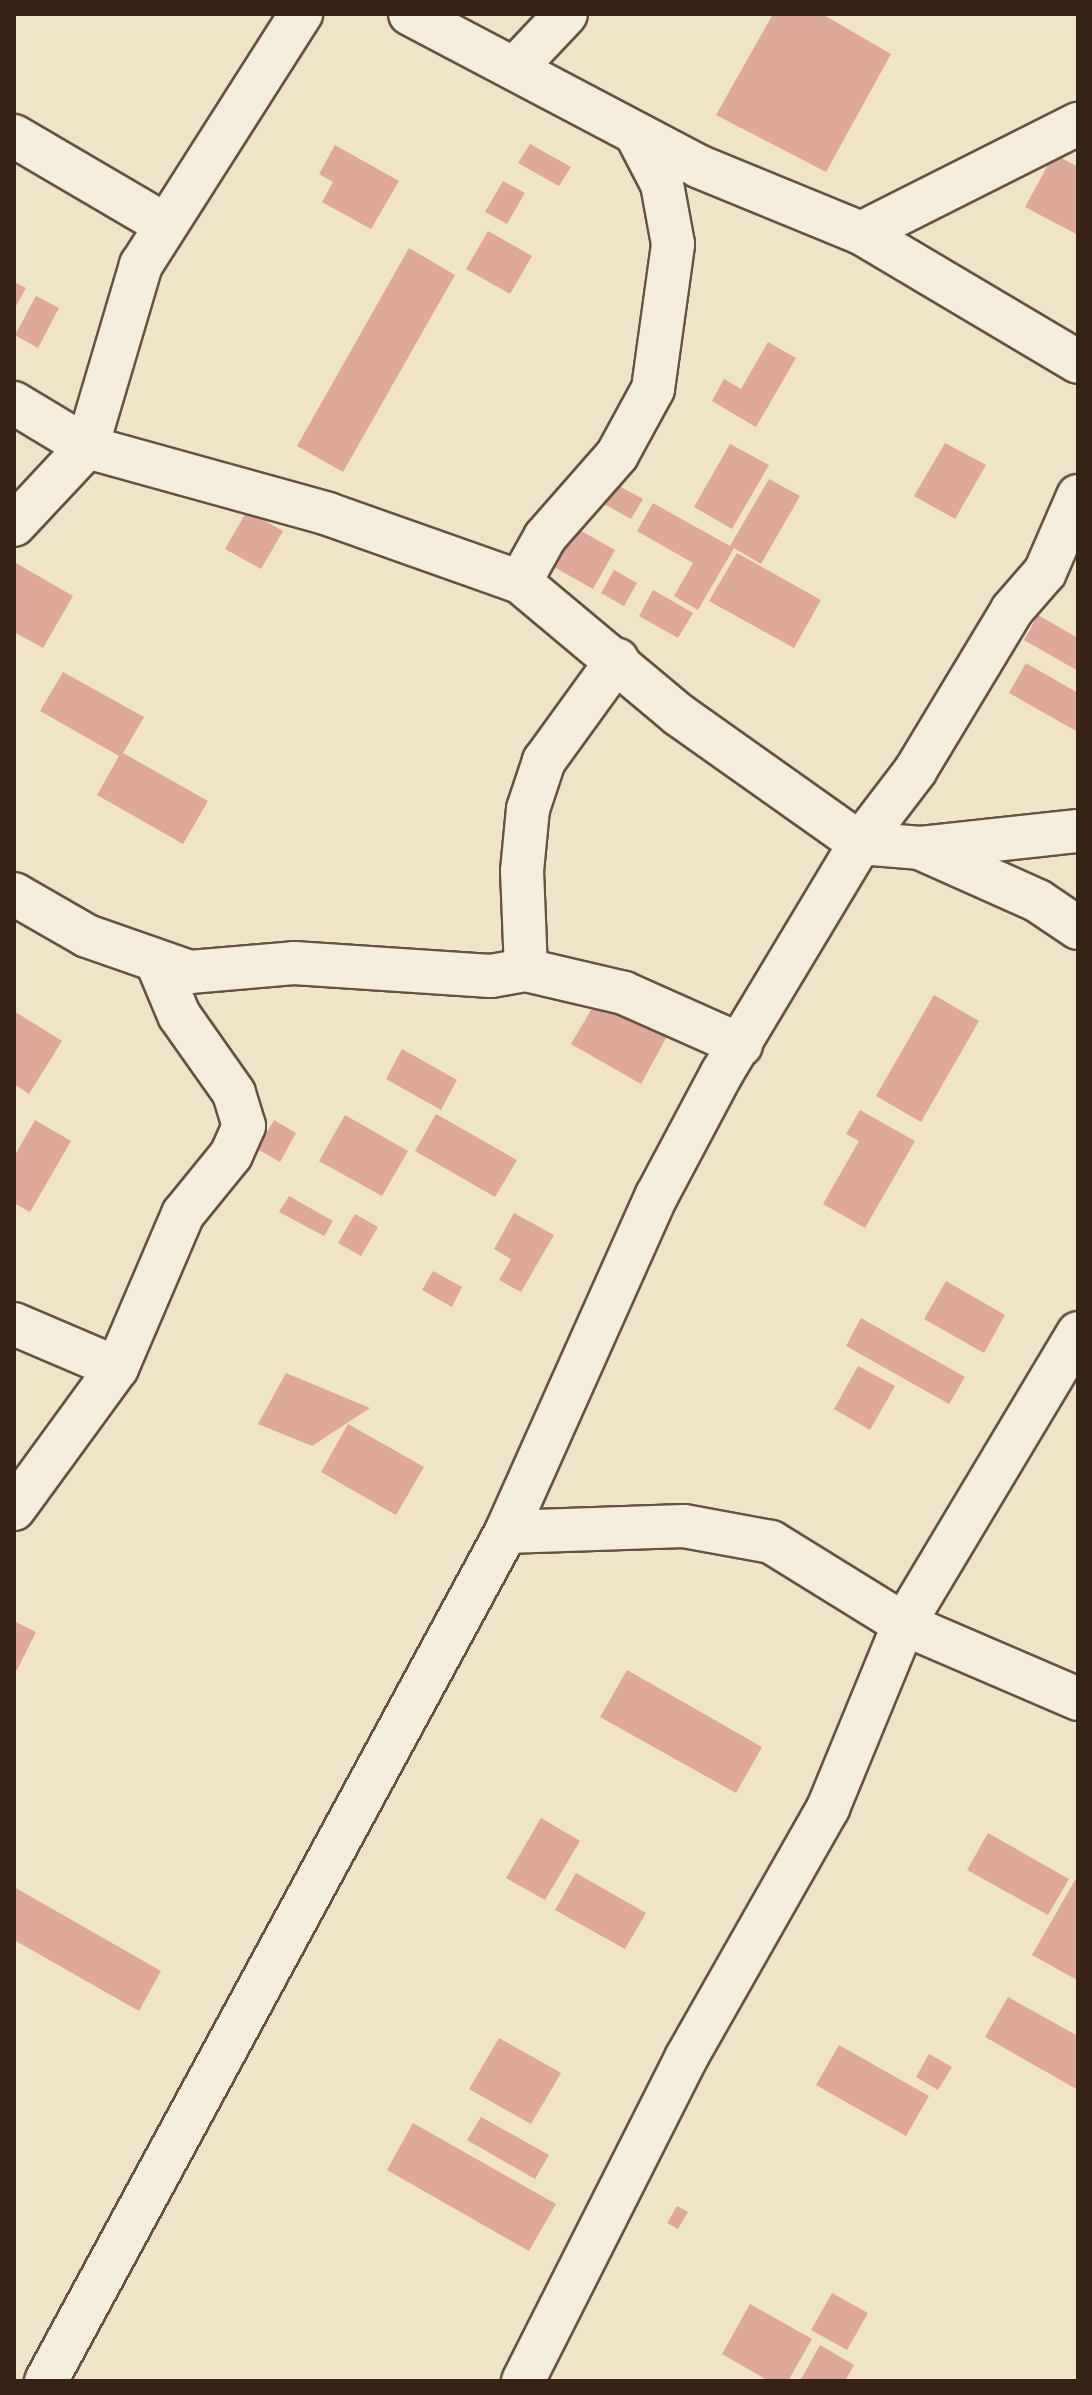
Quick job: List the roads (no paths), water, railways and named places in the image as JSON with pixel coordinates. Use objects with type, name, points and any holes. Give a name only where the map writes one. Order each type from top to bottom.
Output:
[{"type":"street","points":[[14,525],[87,447],[141,265],[162,223],[250,104],[301,14]]},
{"type":"street","points":[[410,14],[636,134],[861,233],[1078,362]]},
{"type":"street","points":[[515,68],[566,14]]},
{"type":"street","points":[[861,233],[1078,124]]},
{"type":"street","points":[[520,582],[545,537],[617,455],[653,389],[673,244],[662,184],[636,134]]},
{"type":"street","points":[[14,136],[162,223]]},
{"type":"street","points":[[14,403],[87,447],[328,514],[520,582],[617,660],[679,715],[860,843],[921,848],[1078,831]]},
{"type":"street","points":[[46,2381],[506,1532],[657,1195],[860,843],[915,771],[1012,610],[1045,572],[1078,496]]},
{"type":"street","points":[[526,970],[522,871],[528,809],[544,761],[617,660]]},
{"type":"street","points":[[921,848],[1038,901],[1078,928]]},
{"type":"street","points":[[14,894],[87,936],[158,965],[190,972],[294,963],[491,976],[526,970],[624,993],[741,1045]]},
{"type":"street","points":[[14,1509],[117,1368],[183,1214],[231,1155],[244,1126],[234,1093],[179,1015],[158,965]]},
{"type":"street","points":[[14,1324],[117,1368]]},
{"type":"street","points":[[523,2381],[686,2058],[828,1808],[904,1624],[1078,1333]]},
{"type":"street","points":[[506,1532],[684,1526],[771,1542],[904,1624],[1078,1699]]}]
